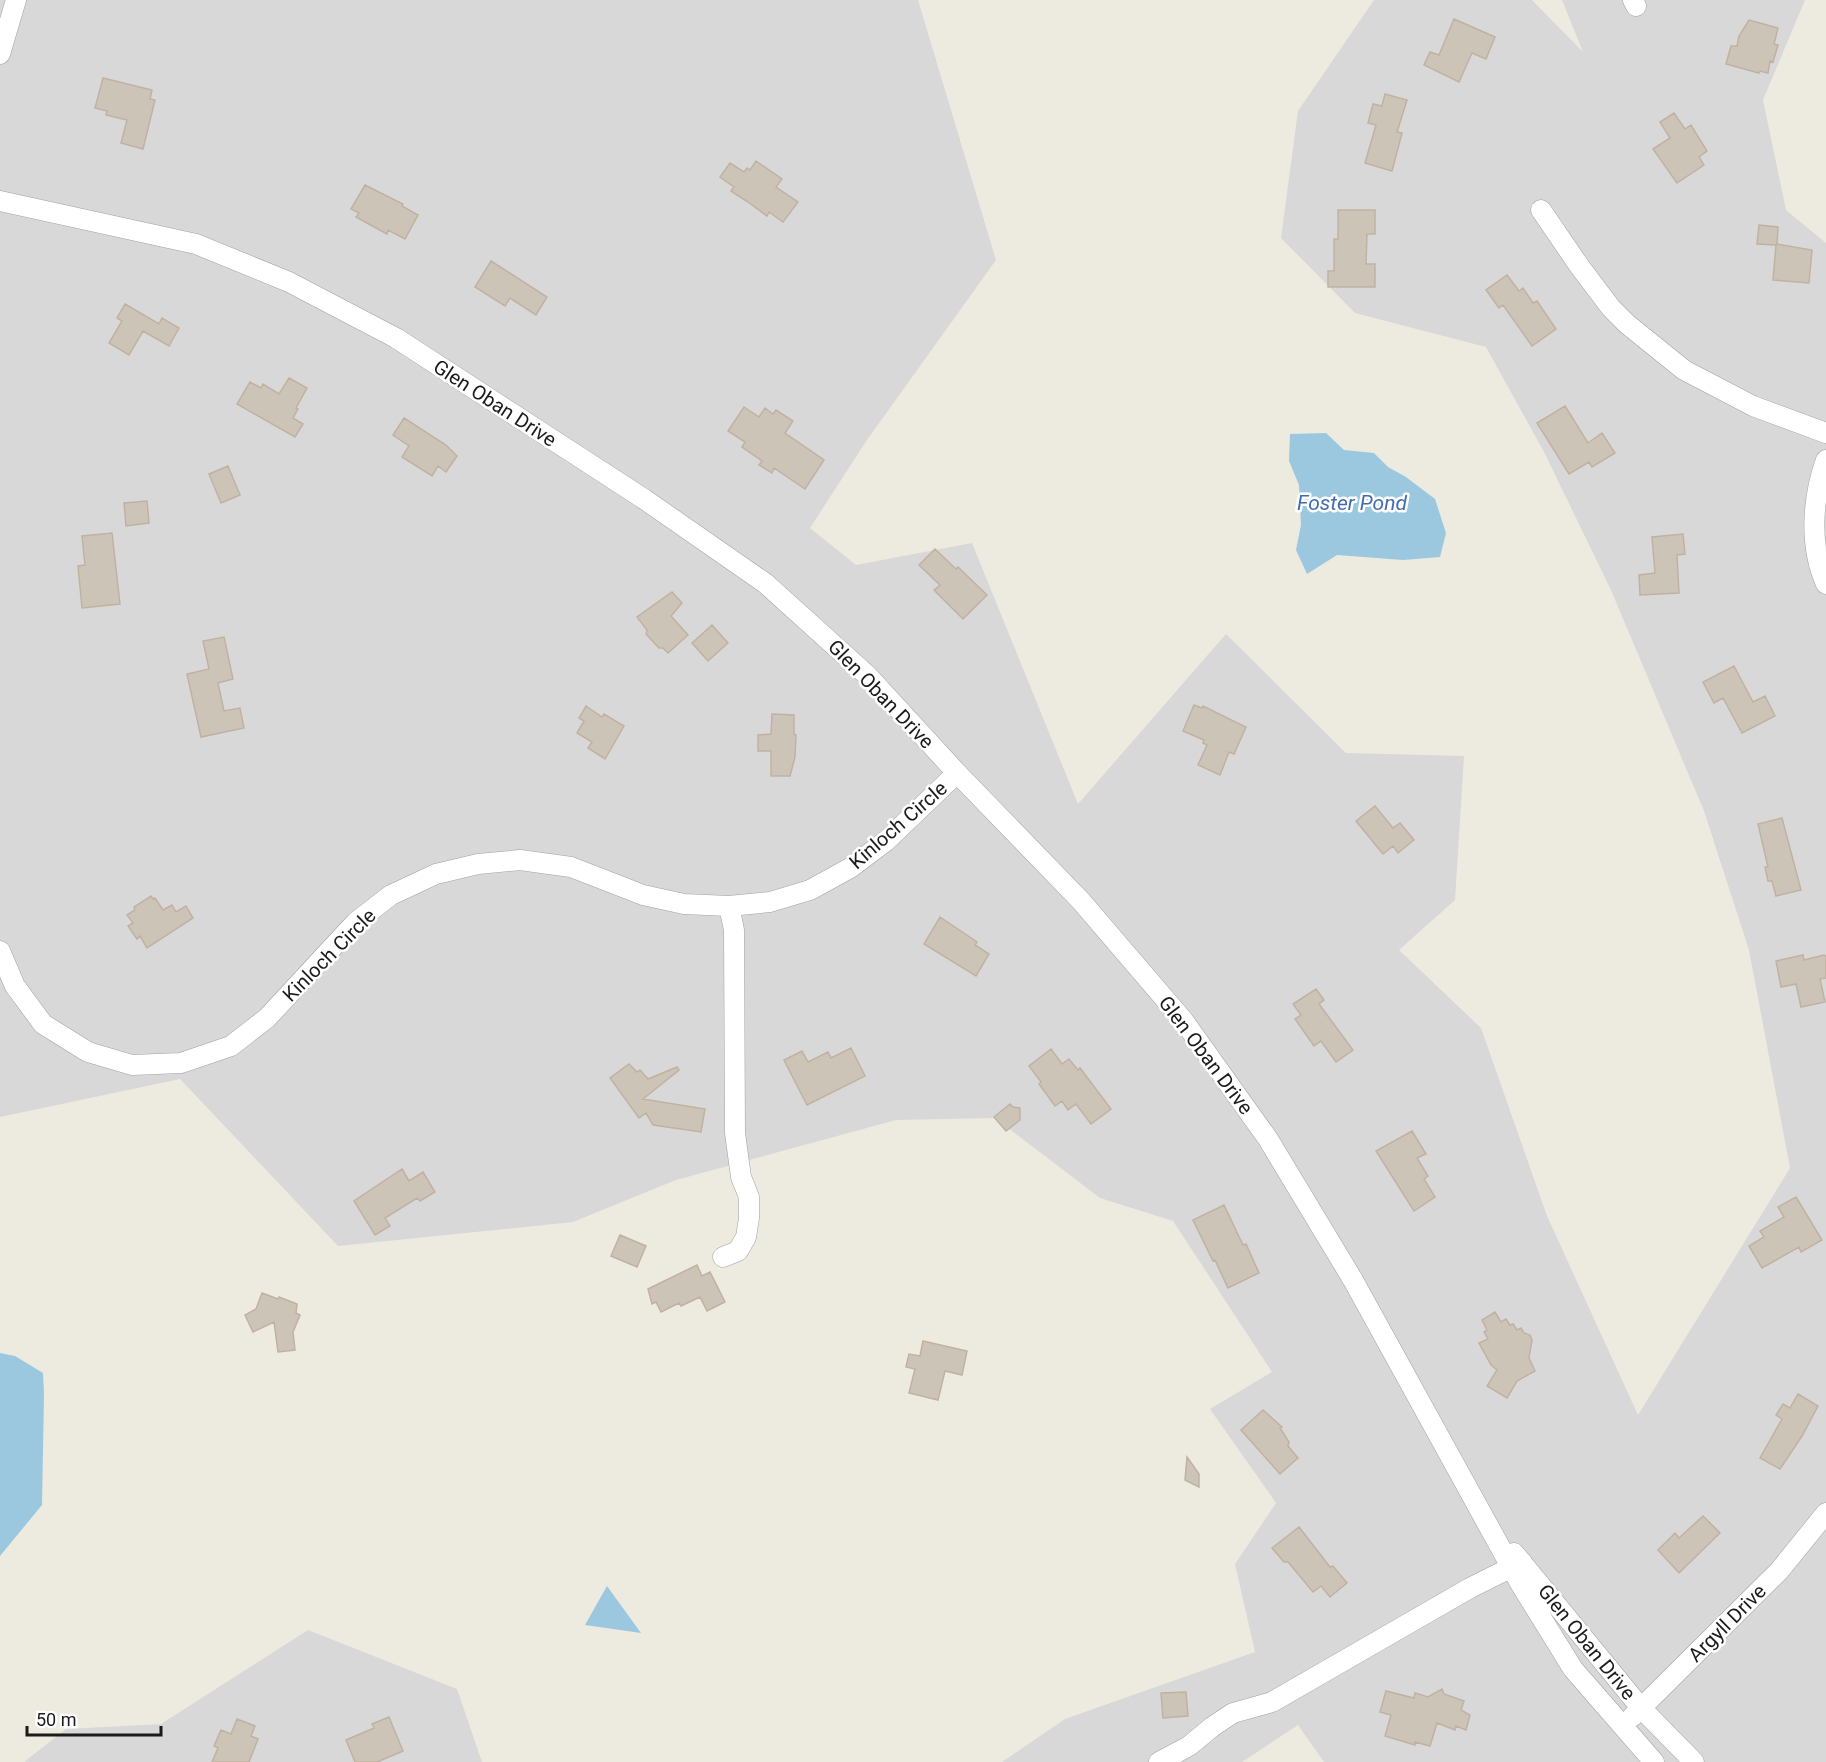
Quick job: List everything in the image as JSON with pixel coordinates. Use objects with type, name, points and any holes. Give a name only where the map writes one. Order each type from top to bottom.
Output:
[{"type":"street","points":[[0,54],[16,0]]},
{"type":"street","name":"Glen Oban Drive","points":[[0,201],[196,244],[289,282],[396,338],[644,499],[765,584],[868,676],[957,773],[1081,901],[1183,1020],[1268,1139],[1353,1280],[1573,1669],[1621,1727],[1654,1762]]},
{"type":"street","points":[[1541,210],[1611,308],[1627,324],[1684,370],[1753,406],[1826,433]]},
{"type":"street","points":[[1826,460],[1820,478],[1814,524],[1819,568],[1826,584]]},
{"type":"street","name":"Kinloch Circle","points":[[0,951],[15,986],[43,1024],[88,1052],[132,1065],[181,1064],[231,1046],[267,1018],[356,922],[391,895],[436,874],[478,864],[520,860],[571,867],[644,895],[684,904],[729,906],[770,902],[810,890],[850,868],[886,841],[957,773]]},
{"type":"street","points":[[723,1257],[738,1251],[746,1237],[749,1218],[749,1197],[741,1177],[735,1133],[734,930],[729,906]]},
{"type":"street","name":"Argyll Drive","points":[[1621,1727],[1779,1572],[1826,1513]]},
{"type":"street","points":[[1159,1762],[1188,1746],[1233,1713],[1272,1702],[1470,1588],[1516,1565]]},
{"type":"street","name":"Glen Oban Drive","points":[[1516,1565],[1641,1708],[1694,1762]]},
{"type":"shaded area","points":[[0,0],[918,0],[996,260],[867,440],[810,528],[856,565],[972,543],[1078,804],[1226,634],[1346,753],[1464,756],[1455,900],[1399,950],[1481,1028],[1547,1216],[1638,1415],[1790,1168],[1749,950],[1704,811],[1611,590],[1544,452],[1486,347],[1355,313],[1281,238],[1298,111],[1374,0],[1532,0],[1583,52],[1562,0],[1805,0],[1763,100],[1786,210],[1826,243],[1826,1762],[1324,1762],[1298,1725],[1242,1762],[1002,1762],[1065,1719],[1255,1652],[1235,1564],[1276,1503],[1210,1409],[1272,1372],[1173,1221],[1100,1198],[995,1118],[896,1120],[676,1180],[573,1222],[338,1246],[180,1079],[0,1117]]},
{"type":"shaded area","points":[[308,1630],[457,1689],[482,1762],[24,1762],[66,1729],[161,1724]]},
{"type":"water","name":"Foster Pond","points":[[1326,433],[1344,450],[1374,453],[1388,467],[1406,477],[1435,499],[1446,533],[1440,557],[1403,560],[1337,555],[1307,574],[1296,550],[1301,525],[1299,485],[1289,461],[1290,434]]},
{"type":"water","points":[[0,1353],[15,1356],[43,1373],[44,1394],[42,1505],[0,1556]]},
{"type":"water","points":[[607,1586],[641,1633],[585,1625]]},
{"type":"building","points":[[1454,19],[1495,37],[1486,59],[1472,53],[1459,82],[1424,65],[1430,52],[1439,55]]},
{"type":"building","points":[[1749,20],[1778,28],[1774,44],[1778,45],[1773,62],[1770,61],[1768,73],[1760,71],[1759,73],[1726,64],[1731,46],[1737,46],[1739,36]]},
{"type":"building","points":[[103,78],[152,90],[150,99],[155,100],[143,149],[121,143],[127,120],[106,115],[107,111],[95,108]]},
{"type":"building","points":[[1385,94],[1407,100],[1397,132],[1402,133],[1392,171],[1365,163],[1376,125],[1368,123],[1373,104],[1382,106]]},
{"type":"building","points":[[1674,113],[1685,129],[1691,125],[1707,151],[1699,157],[1704,165],[1677,183],[1653,149],[1670,138],[1660,122]]},
{"type":"building","points":[[756,161],[782,179],[776,187],[798,202],[783,222],[769,212],[767,216],[731,191],[734,187],[720,177],[730,163],[744,172],[747,168],[750,170]]},
{"type":"building","points":[[365,185],[403,204],[402,206],[418,215],[405,239],[388,230],[387,234],[356,217],[359,213],[351,209]]},
{"type":"building","points":[[1338,210],[1375,210],[1375,234],[1367,234],[1366,264],[1375,264],[1375,287],[1328,287],[1328,271],[1334,271],[1334,239],[1338,239]]},
{"type":"building","points":[[1759,225],[1778,227],[1777,244],[1812,250],[1809,283],[1773,280],[1776,245],[1757,244]]},
{"type":"building","points":[[491,261],[547,297],[536,315],[510,298],[505,306],[475,287]]},
{"type":"building","points":[[1507,275],[1519,291],[1523,288],[1533,303],[1537,301],[1556,329],[1532,346],[1503,305],[1499,308],[1486,290]]},
{"type":"building","points":[[125,304],[159,324],[162,318],[179,328],[169,346],[143,331],[129,355],[109,343],[122,321],[117,318]]},
{"type":"building","points":[[289,378],[307,388],[293,418],[303,424],[295,437],[237,404],[250,382],[261,388],[263,384],[279,394]]},
{"type":"building","points":[[1565,406],[1588,443],[1602,433],[1615,453],[1592,467],[1589,462],[1569,474],[1537,423]]},
{"type":"building","points":[[744,407],[759,417],[765,408],[773,414],[776,410],[793,421],[785,433],[824,460],[805,489],[774,468],[772,473],[759,465],[762,461],[742,447],[745,442],[728,431]]},
{"type":"building","points":[[404,418],[446,445],[457,456],[446,472],[438,466],[432,476],[402,457],[409,446],[393,435]]},
{"type":"building","points":[[228,466],[240,495],[221,503],[209,474]]},
{"type":"building","points":[[147,501],[149,523],[126,526],[124,503]]},
{"type":"building","points":[[112,533],[120,604],[82,608],[78,566],[85,565],[82,536]]},
{"type":"building","points":[[1683,534],[1685,554],[1677,555],[1679,593],[1640,595],[1639,575],[1655,573],[1652,537]]},
{"type":"building","points":[[935,549],[987,595],[963,619],[934,590],[940,585],[919,565]]},
{"type":"building","points":[[672,592],[682,603],[671,616],[688,635],[668,653],[663,648],[659,648],[646,634],[647,630],[637,617]]},
{"type":"building","points":[[712,625],[728,643],[708,661],[692,643]]},
{"type":"building","points":[[224,637],[233,679],[218,683],[224,711],[240,708],[244,728],[201,737],[187,674],[209,669],[203,641]]},
{"type":"building","points":[[1734,666],[1753,702],[1765,696],[1775,716],[1742,733],[1723,698],[1714,703],[1703,682]]},
{"type":"building","points":[[1194,705],[1202,708],[1203,706],[1246,727],[1234,754],[1229,752],[1220,775],[1198,765],[1207,745],[1203,743],[1204,740],[1183,731]]},
{"type":"building","points":[[586,706],[602,717],[604,714],[624,726],[605,759],[588,748],[592,742],[577,733],[584,721],[579,718]]},
{"type":"building","points":[[772,714],[794,715],[795,757],[790,776],[771,776],[771,751],[758,751],[758,735],[771,734]]},
{"type":"building","points":[[1375,806],[1393,828],[1400,823],[1414,840],[1398,853],[1393,846],[1383,854],[1356,821]]},
{"type":"building","points":[[1782,818],[1801,890],[1776,896],[1772,881],[1768,881],[1765,867],[1768,867],[1758,824]]},
{"type":"building","points":[[151,896],[163,910],[172,905],[176,912],[186,906],[193,918],[147,948],[140,936],[137,939],[128,926],[133,923],[127,915],[135,910],[134,907]]},
{"type":"building","points":[[940,917],[977,942],[975,945],[989,954],[976,976],[924,944]]},
{"type":"building","points":[[1803,955],[1804,960],[1826,956],[1826,978],[1820,979],[1825,1002],[1801,1007],[1796,984],[1781,987],[1776,961]]},
{"type":"building","points":[[1316,989],[1324,1000],[1319,1004],[1353,1050],[1336,1062],[1321,1041],[1314,1046],[1295,1019],[1301,1015],[1293,1004]]},
{"type":"building","points":[[851,1048],[865,1076],[807,1105],[784,1060],[802,1051],[808,1062],[828,1052],[831,1058]]},
{"type":"building","points":[[1051,1049],[1062,1064],[1069,1059],[1078,1070],[1080,1068],[1111,1109],[1091,1124],[1076,1104],[1068,1110],[1062,1101],[1055,1106],[1029,1066]]},
{"type":"building","points":[[629,1064],[637,1072],[640,1070],[648,1079],[677,1067],[679,1070],[643,1099],[705,1109],[701,1132],[653,1125],[646,1113],[639,1118],[610,1078]]},
{"type":"building","points":[[1010,1104],[1020,1108],[1020,1120],[1006,1131],[994,1117]]},
{"type":"building","points":[[1412,1131],[1426,1154],[1417,1158],[1428,1176],[1424,1179],[1435,1197],[1414,1211],[1376,1151]]},
{"type":"building","points":[[402,1169],[409,1181],[423,1172],[435,1192],[420,1201],[417,1198],[385,1218],[390,1226],[375,1235],[354,1201]]},
{"type":"building","points":[[1796,1197],[1822,1240],[1801,1252],[1799,1247],[1762,1268],[1749,1246],[1764,1237],[1760,1231],[1784,1217],[1778,1207]]},
{"type":"building","points":[[1224,1205],[1259,1273],[1228,1288],[1193,1220]]},
{"type":"building","points":[[620,1235],[646,1246],[637,1267],[611,1256]]},
{"type":"building","points":[[697,1265],[702,1276],[710,1272],[725,1302],[707,1311],[700,1297],[681,1306],[679,1303],[661,1312],[656,1302],[652,1304],[648,1289]]},
{"type":"building","points":[[262,1293],[297,1304],[296,1313],[300,1315],[293,1332],[295,1350],[278,1352],[274,1322],[253,1332],[245,1315],[256,1309]]},
{"type":"building","points":[[1495,1312],[1501,1322],[1506,1319],[1517,1330],[1521,1328],[1524,1333],[1530,1335],[1532,1340],[1529,1358],[1535,1371],[1517,1381],[1507,1398],[1487,1386],[1497,1370],[1491,1365],[1479,1343],[1488,1339],[1482,1320]]},
{"type":"building","points":[[923,1341],[967,1351],[962,1375],[945,1371],[938,1400],[909,1393],[915,1369],[906,1367],[909,1354],[920,1356]]},
{"type":"building","points":[[1798,1394],[1818,1406],[1780,1469],[1760,1458],[1782,1419],[1776,1415],[1783,1404],[1790,1408]]},
{"type":"building","points":[[1263,1410],[1282,1427],[1280,1428],[1289,1442],[1288,1446],[1298,1458],[1280,1474],[1241,1430]]},
{"type":"building","points":[[1187,1457],[1199,1474],[1199,1487],[1185,1480]]},
{"type":"building","points":[[1703,1516],[1720,1533],[1679,1573],[1658,1550],[1675,1533],[1679,1538]]},
{"type":"building","points":[[1299,1527],[1330,1567],[1333,1566],[1347,1583],[1330,1597],[1321,1586],[1313,1592],[1288,1562],[1284,1562],[1272,1548]]},
{"type":"building","points":[[1442,1689],[1444,1694],[1464,1701],[1461,1710],[1470,1715],[1466,1730],[1456,1726],[1455,1730],[1437,1723],[1430,1746],[1415,1742],[1415,1745],[1385,1736],[1391,1715],[1380,1712],[1386,1691],[1414,1698],[1415,1693],[1428,1697]]},
{"type":"building","points":[[1186,1692],[1188,1716],[1163,1718],[1161,1693]]},
{"type":"building","points":[[389,1717],[403,1751],[377,1762],[355,1762],[346,1740],[374,1728],[372,1724]]},
{"type":"building","points":[[237,1719],[255,1726],[251,1736],[258,1739],[249,1762],[212,1762],[218,1748],[214,1746],[221,1730],[231,1734]]}]
